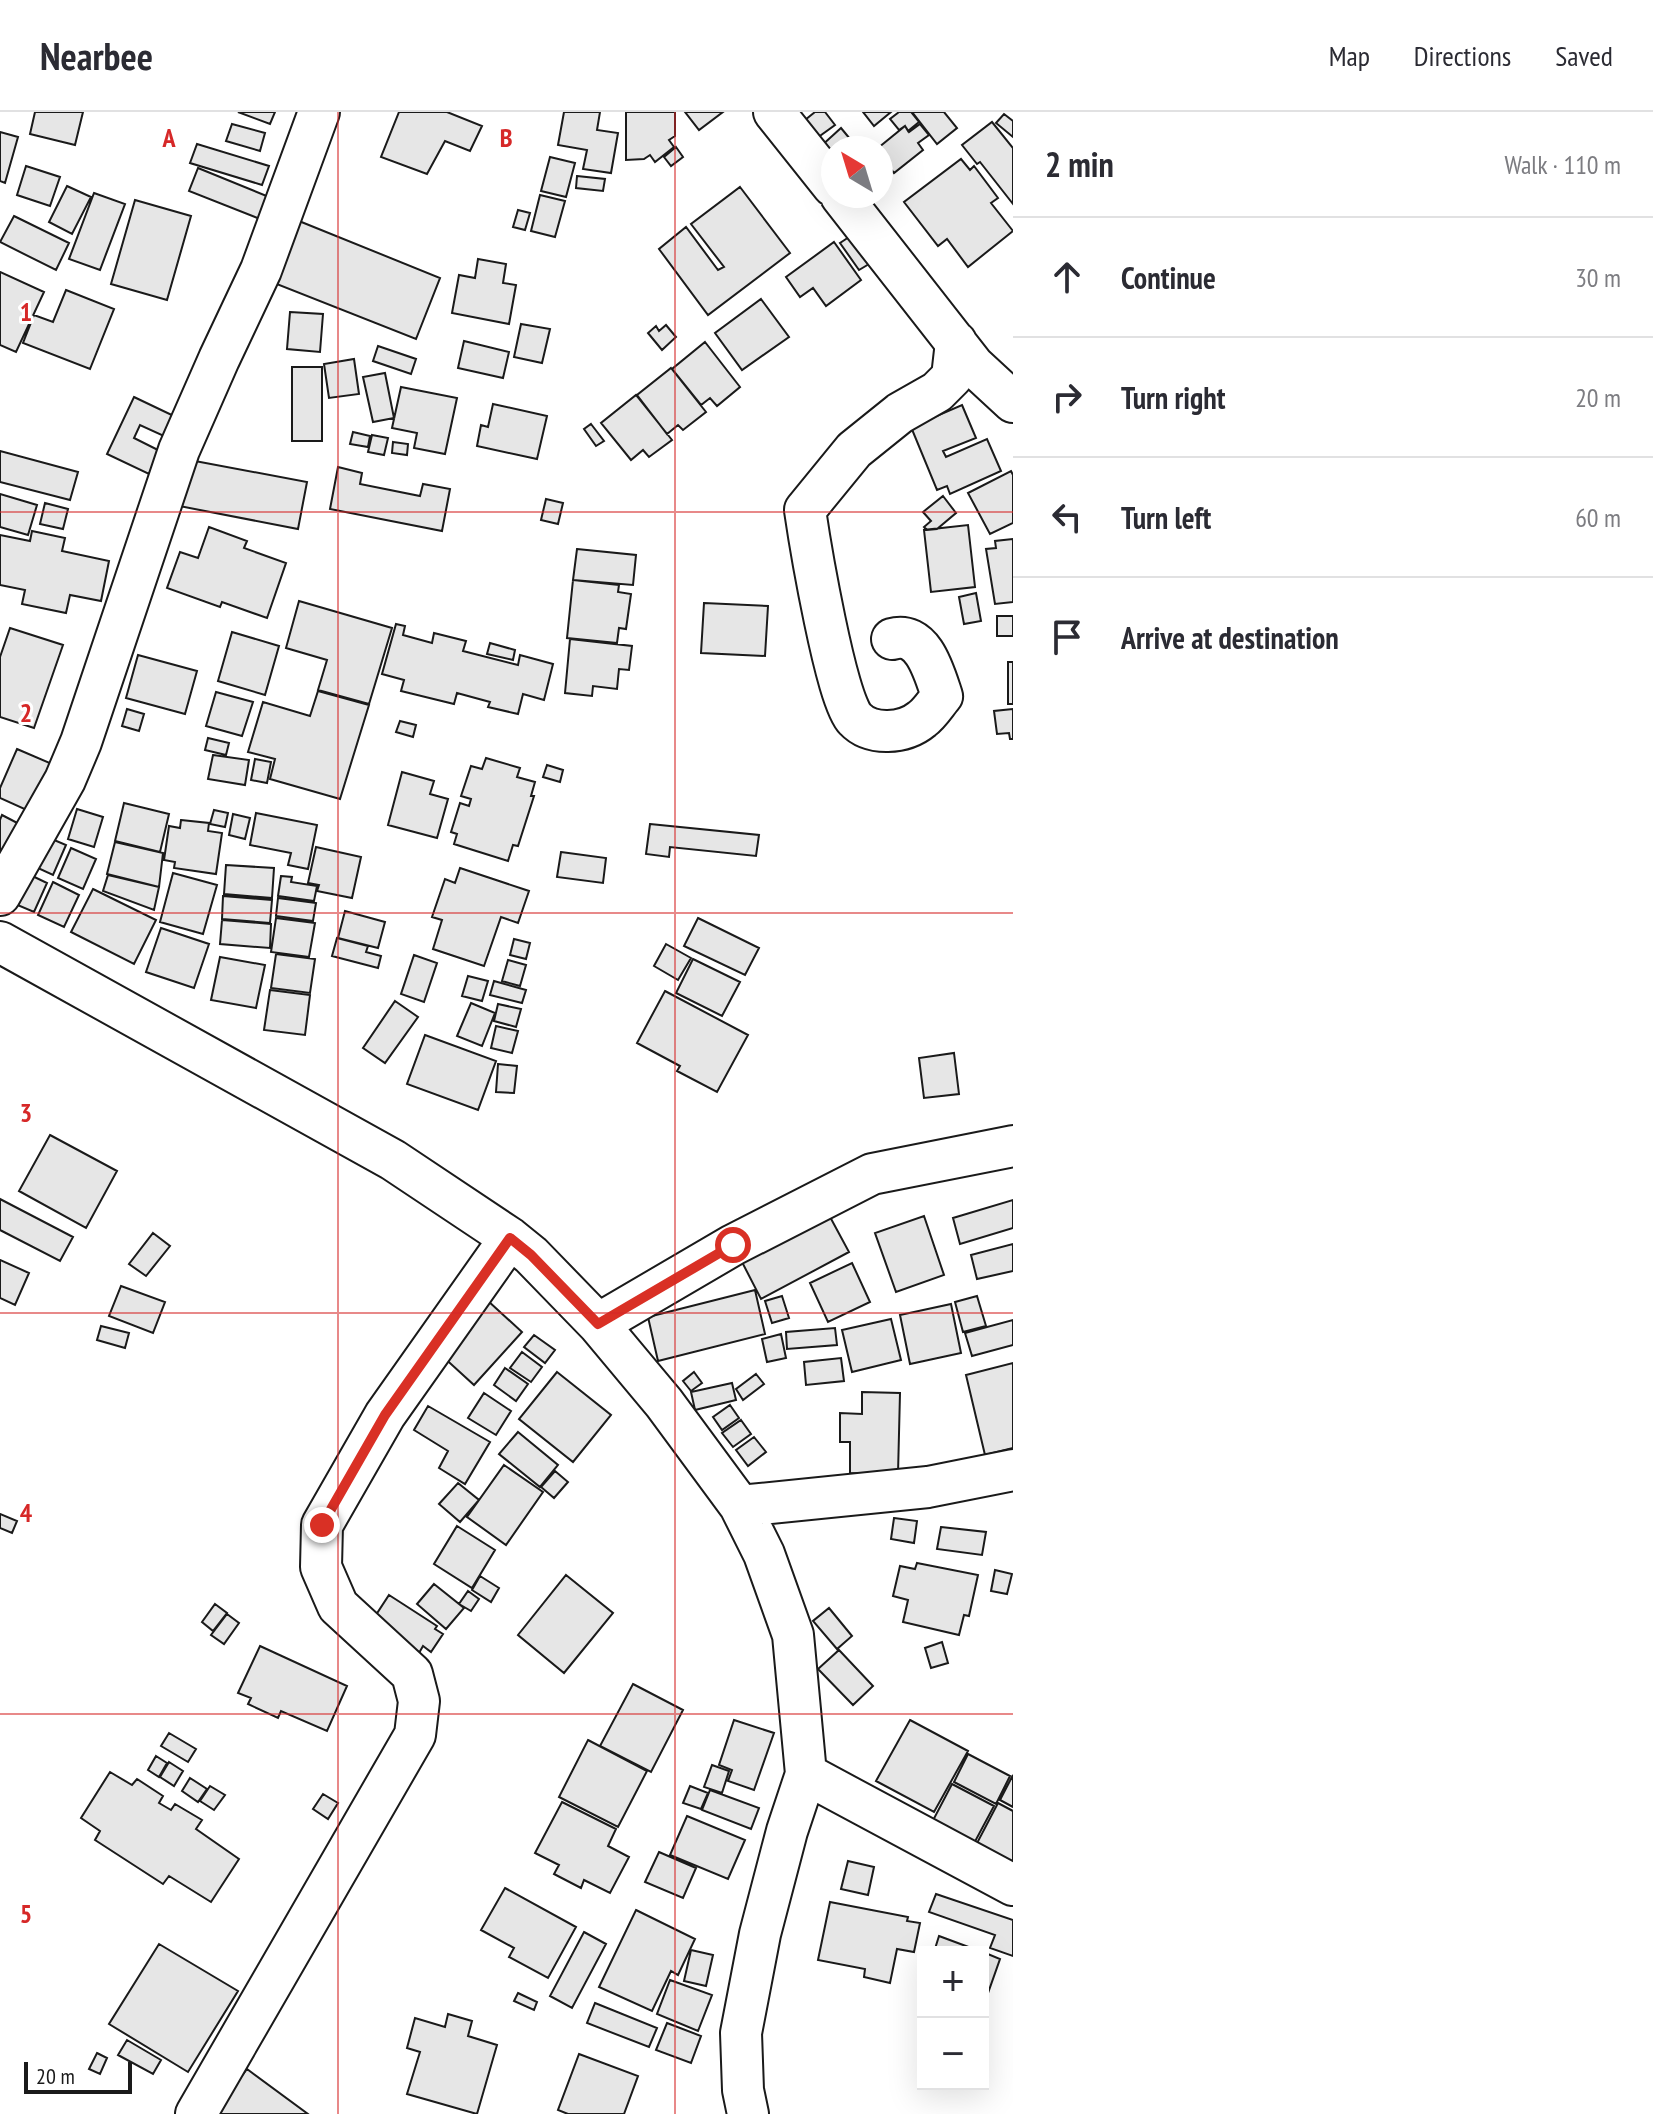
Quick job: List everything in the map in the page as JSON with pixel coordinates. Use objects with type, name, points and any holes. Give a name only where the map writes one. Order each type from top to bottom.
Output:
[{"type":"street","points":[[0,895],[65,780],[81,742],[179,450],[261,270],[319,112]]},
{"type":"street","points":[[774,112],[821,171]]},
{"type":"street","points":[[850,208],[974,366],[1013,402]]},
{"type":"street","points":[[892,639],[901,636],[914,640],[928,658],[942,696],[921,721],[896,731],[870,730],[853,718],[843,692],[810,548],[805,510],[854,450],[900,413],[937,392],[952,377],[956,342]]},
{"type":"street","points":[[0,942],[393,1160],[510,1238],[531,1255],[598,1324],[664,1403],[740,1506],[764,1554],[793,1635],[806,1774],[787,1831],[760,1934],[741,2033],[743,2090],[748,2114]]},
{"type":"street","points":[[598,1324],[733,1245],[872,1174],[1013,1146]]},
{"type":"street","points":[[196,2114],[415,1735],[419,1701],[412,1674],[338,1606],[321,1567],[322,1525],[385,1415],[510,1238]]},
{"type":"street","points":[[740,1506],[928,1487],[1013,1470]]},
{"type":"street","points":[[806,1774],[1013,1885]]},
{"type":"building","points":[[35,112],[83,112],[75,145],[30,134]]},
{"type":"building","points":[[238,112],[275,112],[270,124]]},
{"type":"building","points":[[399,112],[447,112],[482,126],[470,151],[445,141],[427,174],[381,157]]},
{"type":"building","points":[[564,112],[600,112],[597,130],[618,133],[611,173],[583,169],[587,150],[558,145]]},
{"type":"building","points":[[626,112],[675,112],[675,136],[669,140],[674,147],[655,162],[650,155],[644,159],[626,160]]},
{"type":"building","points":[[685,112],[723,112],[699,130]]},
{"type":"building","points":[[815,112],[825,112],[835,125],[817,138],[800,124]]},
{"type":"building","points":[[863,112],[891,112],[874,126]]},
{"type":"building","points":[[899,112],[911,112],[919,122],[908,131],[905,126],[899,130],[890,119]]},
{"type":"building","points":[[912,112],[944,112],[957,128],[937,144]]},
{"type":"building","points":[[1004,114],[1013,121],[1013,137],[996,123]]},
{"type":"building","points":[[992,122],[1013,148],[1013,204],[980,162],[977,164],[962,145]]},
{"type":"building","points":[[232,124],[265,133],[260,151],[226,141]]},
{"type":"building","points":[[920,124],[929,135],[918,143],[923,150],[894,173],[893,136],[905,126],[909,132]]},
{"type":"building","points":[[841,128],[848,136],[832,136]]},
{"type":"building","points":[[0,132],[18,137],[5,183],[0,181]]},
{"type":"building","points":[[197,144],[269,166],[262,185],[190,163]]},
{"type":"building","points":[[676,147],[683,157],[671,166],[664,157]]},
{"type":"building","points":[[550,157],[575,163],[566,197],[541,191]]},
{"type":"building","points":[[961,159],[970,170],[974,166],[998,198],[991,203],[1013,231],[968,267],[947,239],[938,246],[904,202]]},
{"type":"building","points":[[26,166],[60,177],[50,206],[17,195]]},
{"type":"building","points":[[198,168],[274,199],[265,221],[189,191]]},
{"type":"building","points":[[577,176],[605,179],[603,191],[576,188]]},
{"type":"building","points":[[67,186],[91,197],[72,234],[49,222]]},
{"type":"building","points":[[740,187],[790,253],[708,315],[659,249],[686,227],[718,270],[724,267],[691,224]]},
{"type":"building","points":[[94,193],[125,204],[100,270],[69,259]]},
{"type":"building","points":[[540,195],[565,201],[555,237],[531,231]]},
{"type":"building","points":[[135,200],[191,216],[167,300],[111,284]]},
{"type":"building","points":[[518,210],[530,213],[525,230],[513,227]]},
{"type":"building","points":[[14,216],[69,243],[56,270],[0,242]]},
{"type":"building","points":[[294,219],[440,278],[416,339],[269,281]]},
{"type":"building","points":[[849,237],[869,264],[859,270],[840,243]]},
{"type":"building","points":[[834,242],[861,280],[826,306],[813,288],[800,297],[786,277]]},
{"type":"building","points":[[478,259],[506,264],[503,283],[516,285],[509,324],[452,313],[459,275],[475,278]]},
{"type":"building","points":[[0,272],[44,292],[16,352],[0,345]]},
{"type":"building","points":[[66,290],[114,309],[90,369],[23,343],[34,315],[53,322]]},
{"type":"building","points":[[761,299],[789,337],[742,370],[715,333]]},
{"type":"building","points":[[290,312],[323,314],[320,352],[287,349]]},
{"type":"building","points":[[521,324],[550,329],[542,363],[514,357]]},
{"type":"building","points":[[666,325],[676,337],[662,350],[648,333],[656,326],[659,331]]},
{"type":"building","points":[[464,341],[509,352],[503,378],[458,368]]},
{"type":"building","points":[[705,342],[740,387],[717,406],[710,398],[701,405],[672,369]]},
{"type":"building","points":[[378,346],[416,359],[411,374],[373,361]]},
{"type":"building","points":[[354,359],[359,394],[329,398],[324,364]]},
{"type":"building","points":[[292,367],[322,367],[322,441],[292,441]]},
{"type":"building","points":[[671,368],[706,412],[683,430],[678,425],[667,434],[637,395]]},
{"type":"building","points":[[385,373],[394,418],[373,422],[363,377]]},
{"type":"building","points":[[401,387],[457,398],[445,454],[414,448],[417,433],[392,428]]},
{"type":"building","points":[[636,395],[672,440],[649,457],[643,450],[631,460],[601,423]]},
{"type":"building","points":[[134,397],[176,417],[166,437],[140,425],[134,438],[160,451],[149,474],[107,454]]},
{"type":"building","points":[[493,404],[547,416],[537,459],[477,446],[481,425],[488,427]]},
{"type":"building","points":[[962,405],[976,438],[943,451],[946,457],[987,439],[1001,471],[950,494],[947,486],[937,490],[911,427]]},
{"type":"building","points":[[591,424],[604,441],[596,446],[584,429]]},
{"type":"building","points":[[353,432],[370,436],[368,447],[350,444]]},
{"type":"building","points":[[372,435],[388,438],[384,455],[368,452]]},
{"type":"building","points":[[393,442],[408,444],[407,455],[392,453]]},
{"type":"building","points":[[0,451],[78,472],[70,500],[0,482]]},
{"type":"building","points":[[179,458],[307,482],[298,529],[169,504]]},
{"type":"building","points":[[338,467],[362,473],[360,484],[420,496],[423,484],[450,489],[442,531],[330,509]]},
{"type":"building","points":[[1011,471],[1013,523],[990,534],[968,493]]},
{"type":"building","points":[[0,494],[37,505],[28,535],[0,527]]},
{"type":"building","points":[[943,496],[956,513],[937,529],[927,530],[924,527],[931,521],[923,512]]},
{"type":"building","points":[[546,499],[563,503],[558,524],[541,520]]},
{"type":"building","points":[[45,503],[68,509],[63,529],[40,524]]},
{"type":"building","points":[[968,525],[975,587],[931,592],[924,530]]},
{"type":"building","points":[[209,527],[247,541],[244,548],[286,563],[267,618],[222,602],[220,607],[167,588],[180,552],[198,558]]},
{"type":"building","points":[[32,531],[65,538],[62,551],[109,561],[101,601],[70,595],[66,613],[22,604],[25,590],[0,585],[0,535],[30,541]]},
{"type":"building","points":[[1013,539],[1013,602],[995,604],[986,549],[996,548],[995,541]]},
{"type":"building","points":[[577,549],[636,555],[633,585],[573,580]]},
{"type":"building","points":[[573,580],[619,585],[618,592],[631,594],[626,629],[619,628],[617,643],[567,638]]},
{"type":"building","points":[[976,593],[981,621],[964,624],[959,597]]},
{"type":"building","points":[[299,601],[392,628],[369,704],[318,690],[327,660],[286,648]]},
{"type":"building","points":[[704,603],[768,606],[765,656],[701,653]]},
{"type":"building","points":[[997,616],[1013,616],[1013,636],[997,636]]},
{"type":"building","points":[[396,624],[405,626],[403,635],[432,643],[434,633],[466,641],[463,651],[518,665],[520,655],[553,664],[544,700],[523,694],[518,714],[488,707],[490,702],[457,693],[454,704],[401,691],[404,680],[382,674]]},
{"type":"building","points":[[10,628],[63,645],[34,728],[0,717],[0,657]]},
{"type":"building","points":[[232,632],[279,646],[265,695],[218,681]]},
{"type":"building","points":[[570,639],[632,646],[629,670],[619,669],[617,689],[593,686],[592,696],[565,693]]},
{"type":"building","points":[[490,643],[515,650],[513,660],[487,654]]},
{"type":"building","points":[[138,655],[197,671],[185,714],[126,698]]},
{"type":"building","points":[[1008,662],[1013,662],[1013,704],[1008,704]]},
{"type":"building","points":[[318,691],[369,705],[340,799],[270,779],[275,759],[248,752],[263,702],[310,716]]},
{"type":"building","points":[[216,692],[253,702],[242,736],[206,726]]},
{"type":"building","points":[[127,709],[144,714],[139,731],[122,726]]},
{"type":"building","points":[[1013,709],[1013,739],[1010,739],[1009,733],[997,734],[994,711]]},
{"type":"building","points":[[400,721],[416,725],[413,737],[396,732]]},
{"type":"building","points":[[208,738],[229,743],[226,755],[205,750]]},
{"type":"building","points":[[17,749],[52,764],[31,812],[0,798],[0,788]]},
{"type":"building","points":[[213,755],[249,760],[245,785],[208,779]]},
{"type":"building","points":[[486,758],[520,768],[517,777],[535,782],[531,796],[534,796],[518,846],[513,845],[508,861],[454,844],[457,834],[451,832],[460,803],[469,806],[471,799],[461,796],[471,766],[482,769]]},
{"type":"building","points":[[255,759],[271,762],[267,783],[251,780]]},
{"type":"building","points":[[547,765],[563,770],[560,782],[543,777]]},
{"type":"building","points":[[402,772],[434,781],[430,794],[448,799],[437,838],[388,825]]},
{"type":"building","points":[[124,803],[169,814],[160,852],[115,841]]},
{"type":"building","points":[[77,809],[103,817],[94,847],[68,839]]},
{"type":"building","points":[[214,810],[228,813],[225,827],[210,824]]},
{"type":"building","points":[[256,813],[317,825],[308,869],[288,865],[291,853],[250,845]]},
{"type":"building","points":[[233,814],[250,818],[245,839],[229,835]]},
{"type":"building","points":[[2,815],[25,827],[0,874],[0,820]]},
{"type":"building","points":[[181,820],[209,823],[208,831],[222,833],[216,874],[174,868],[175,862],[164,860],[169,826],[180,828]]},
{"type":"building","points":[[650,824],[759,835],[756,856],[670,847],[669,857],[646,854]]},
{"type":"building","points":[[40,834],[66,845],[53,875],[27,863]]},
{"type":"building","points":[[115,842],[163,853],[159,887],[107,874]]},
{"type":"building","points":[[316,847],[361,857],[352,898],[317,891],[319,885],[308,883]]},
{"type":"building","points":[[71,848],[96,859],[83,889],[58,878]]},
{"type":"building","points":[[561,852],[606,858],[603,883],[557,877]]},
{"type":"building","points":[[226,865],[274,868],[272,898],[224,894]]},
{"type":"building","points":[[460,868],[529,891],[518,923],[501,917],[484,966],[433,949],[442,920],[432,917],[445,879],[455,883]]},
{"type":"building","points":[[22,871],[47,883],[34,912],[8,901]]},
{"type":"building","points":[[173,873],[217,885],[203,934],[160,922]]},
{"type":"building","points":[[108,875],[159,887],[154,910],[103,891]]},
{"type":"building","points":[[281,876],[292,877],[291,882],[317,886],[314,901],[278,896]]},
{"type":"building","points":[[53,882],[79,895],[64,927],[38,915]]},
{"type":"building","points":[[93,889],[156,920],[134,964],[71,932]]},
{"type":"building","points":[[223,896],[272,900],[270,923],[222,919]]},
{"type":"building","points":[[278,898],[316,903],[313,921],[276,916]]},
{"type":"building","points":[[345,911],[385,922],[378,948],[338,938]]},
{"type":"building","points":[[276,918],[315,923],[309,957],[271,952]]},
{"type":"building","points":[[698,918],[759,948],[745,975],[684,946]]},
{"type":"building","points":[[222,920],[271,924],[270,948],[220,944]]},
{"type":"building","points":[[161,928],[209,944],[194,988],[146,972]]},
{"type":"building","points":[[337,938],[368,946],[366,952],[381,956],[378,968],[332,956]]},
{"type":"building","points":[[514,939],[530,943],[526,959],[510,955]]},
{"type":"building","points":[[666,944],[691,958],[678,980],[654,966]]},
{"type":"building","points":[[276,954],[315,959],[310,993],[271,988]]},
{"type":"building","points":[[414,955],[437,963],[424,1002],[401,994]]},
{"type":"building","points":[[220,957],[265,965],[256,1008],[211,1000]]},
{"type":"building","points":[[693,959],[740,982],[722,1016],[676,993]]},
{"type":"building","points":[[508,960],[526,965],[520,986],[502,981]]},
{"type":"building","points":[[468,976],[488,981],[482,1001],[462,996]]},
{"type":"building","points":[[494,981],[526,990],[522,1003],[490,995]]},
{"type":"building","points":[[270,990],[310,995],[305,1035],[264,1030]]},
{"type":"building","points":[[665,991],[748,1035],[717,1092],[677,1071],[680,1066],[637,1043]]},
{"type":"building","points":[[395,1001],[418,1017],[385,1063],[363,1048]]},
{"type":"building","points":[[471,1003],[495,1013],[482,1046],[457,1036]]},
{"type":"building","points":[[498,1004],[521,1009],[516,1027],[494,1021]]},
{"type":"building","points":[[496,1026],[518,1031],[512,1053],[491,1048]]},
{"type":"building","points":[[425,1035],[496,1061],[478,1110],[407,1084]]},
{"type":"building","points":[[954,1053],[959,1094],[924,1098],[919,1058]]},
{"type":"building","points":[[498,1064],[517,1066],[514,1093],[496,1092]]},
{"type":"building","points":[[50,1135],[117,1171],[86,1228],[19,1191]]},
{"type":"building","points":[[0,1199],[73,1237],[60,1261],[0,1230]]},
{"type":"building","points":[[1013,1200],[1013,1228],[960,1244],[953,1218]]},
{"type":"building","points":[[829,1215],[849,1252],[761,1299],[742,1262]]},
{"type":"building","points":[[924,1216],[944,1275],[896,1292],[875,1233]]},
{"type":"building","points":[[153,1233],[170,1246],[146,1276],[129,1264]]},
{"type":"building","points":[[1013,1244],[1013,1271],[977,1279],[971,1255]]},
{"type":"building","points":[[0,1260],[29,1273],[15,1305],[0,1298]]},
{"type":"building","points":[[852,1263],[870,1302],[828,1322],[810,1283]]},
{"type":"building","points":[[121,1286],[165,1302],[153,1333],[109,1316]]},
{"type":"building","points":[[755,1290],[765,1334],[658,1361],[648,1317]]},
{"type":"building","points":[[782,1296],[789,1318],[772,1323],[765,1301]]},
{"type":"building","points":[[977,1296],[986,1326],[963,1332],[955,1302]]},
{"type":"building","points":[[487,1300],[522,1332],[474,1385],[440,1354]]},
{"type":"building","points":[[951,1304],[961,1353],[910,1364],[900,1315]]},
{"type":"building","points":[[891,1319],[901,1360],[852,1372],[842,1330]]},
{"type":"building","points":[[1013,1320],[1013,1345],[972,1356],[965,1333]]},
{"type":"building","points":[[101,1326],[129,1333],[125,1348],[97,1340]]},
{"type":"building","points":[[835,1328],[837,1345],[787,1349],[786,1332]]},
{"type":"building","points":[[781,1334],[786,1358],[767,1362],[762,1339]]},
{"type":"building","points":[[534,1335],[555,1350],[545,1363],[524,1347]]},
{"type":"building","points":[[522,1352],[542,1367],[531,1382],[510,1368]]},
{"type":"building","points":[[841,1358],[844,1381],[806,1385],[804,1362]]},
{"type":"building","points":[[1013,1363],[1013,1448],[985,1455],[966,1375]]},
{"type":"building","points":[[505,1368],[528,1384],[516,1401],[494,1385]]},
{"type":"building","points":[[557,1372],[611,1415],[573,1462],[519,1419]]},
{"type":"building","points":[[694,1372],[702,1383],[691,1391],[683,1381]]},
{"type":"building","points":[[756,1374],[764,1384],[743,1400],[736,1389]]},
{"type":"building","points":[[732,1383],[736,1400],[695,1410],[691,1392]]},
{"type":"building","points":[[862,1392],[900,1393],[898,1474],[850,1473],[850,1442],[840,1442],[840,1413],[862,1414]]},
{"type":"building","points":[[484,1393],[511,1411],[496,1435],[468,1418]]},
{"type":"building","points":[[730,1405],[739,1418],[722,1430],[713,1417]]},
{"type":"building","points":[[428,1406],[490,1442],[465,1484],[439,1468],[448,1451],[414,1430]]},
{"type":"building","points":[[741,1420],[751,1434],[733,1447],[722,1433]]},
{"type":"building","points":[[518,1432],[558,1465],[540,1487],[499,1454]]},
{"type":"building","points":[[754,1437],[766,1452],[748,1466],[736,1450]]},
{"type":"building","points":[[504,1465],[543,1492],[506,1545],[467,1517]]},
{"type":"building","points":[[555,1471],[568,1482],[554,1498],[541,1487]]},
{"type":"building","points":[[458,1483],[479,1500],[460,1522],[439,1504]]},
{"type":"building","points":[[0,1514],[17,1521],[12,1533],[0,1528]]},
{"type":"building","points":[[894,1518],[917,1521],[914,1543],[891,1539]]},
{"type":"building","points":[[457,1526],[495,1550],[472,1588],[434,1564]]},
{"type":"building","points":[[941,1527],[986,1532],[982,1555],[937,1549]]},
{"type":"building","points":[[917,1563],[978,1575],[969,1616],[964,1615],[959,1635],[903,1622],[908,1600],[893,1596],[900,1566],[915,1569]]},
{"type":"building","points":[[995,1570],[1012,1574],[1007,1594],[991,1591]]},
{"type":"building","points":[[566,1575],[613,1613],[564,1673],[518,1635]]},
{"type":"building","points":[[480,1576],[499,1588],[491,1602],[472,1590]]},
{"type":"building","points":[[434,1584],[464,1608],[446,1629],[417,1604]]},
{"type":"building","points":[[468,1591],[479,1599],[471,1611],[459,1604]]},
{"type":"building","points":[[389,1595],[437,1626],[435,1629],[443,1634],[431,1652],[423,1646],[419,1653],[372,1621]]},
{"type":"building","points":[[215,1604],[227,1613],[213,1631],[202,1622]]},
{"type":"building","points":[[829,1608],[852,1636],[837,1649],[813,1621]]},
{"type":"building","points":[[227,1614],[239,1623],[224,1644],[211,1635]]},
{"type":"building","points":[[942,1642],[948,1663],[931,1668],[925,1648]]},
{"type":"building","points":[[260,1646],[347,1686],[327,1731],[281,1711],[278,1718],[248,1704],[251,1698],[238,1693]]},
{"type":"building","points":[[839,1650],[873,1686],[853,1705],[818,1669]]},
{"type":"building","points":[[633,1684],[683,1710],[651,1772],[600,1746]]},
{"type":"building","points":[[734,1720],[774,1733],[754,1790],[728,1781],[732,1770],[719,1765]]},
{"type":"building","points":[[910,1720],[968,1751],[934,1812],[876,1781]]},
{"type":"building","points":[[169,1733],[196,1749],[188,1762],[161,1746]]},
{"type":"building","points":[[588,1740],[647,1771],[618,1827],[559,1797]]},
{"type":"building","points":[[968,1754],[1010,1776],[996,1804],[954,1782]]},
{"type":"building","points":[[156,1756],[167,1763],[159,1777],[148,1770]]},
{"type":"building","points":[[169,1762],[183,1771],[174,1786],[160,1777]]},
{"type":"building","points":[[712,1765],[729,1771],[722,1793],[704,1787]]},
{"type":"building","points":[[110,1772],[132,1785],[137,1779],[163,1796],[159,1803],[171,1810],[175,1804],[202,1820],[196,1829],[239,1859],[211,1902],[169,1876],[163,1884],[95,1840],[100,1831],[81,1818]]},
{"type":"building","points":[[1013,1775],[1013,1807],[1000,1800]]},
{"type":"building","points":[[190,1778],[207,1789],[198,1802],[182,1791]]},
{"type":"building","points":[[952,1784],[994,1806],[971,1849],[929,1828]]},
{"type":"building","points":[[210,1786],[225,1795],[214,1810],[200,1801]]},
{"type":"building","points":[[690,1786],[708,1793],[701,1809],[683,1803]]},
{"type":"building","points":[[710,1790],[759,1808],[751,1829],[702,1810]]},
{"type":"building","points":[[323,1794],[338,1803],[328,1819],[313,1809]]},
{"type":"building","points":[[562,1802],[616,1829],[608,1846],[629,1857],[610,1893],[584,1880],[581,1888],[554,1874],[559,1865],[535,1853]]},
{"type":"building","points":[[998,1803],[1013,1811],[1013,1864],[976,1845]]},
{"type":"building","points":[[687,1816],[745,1840],[728,1879],[670,1855]]},
{"type":"building","points":[[659,1852],[696,1868],[683,1898],[645,1882]]},
{"type":"building","points":[[848,1861],[874,1867],[868,1895],[841,1889]]},
{"type":"building","points":[[505,1888],[576,1927],[548,1978],[509,1957],[514,1948],[481,1930]]},
{"type":"building","points":[[936,1894],[1013,1920],[1013,1956],[990,1948],[995,1935],[929,1912]]},
{"type":"building","points":[[830,1902],[908,1917],[907,1921],[920,1923],[914,1952],[897,1949],[890,1983],[864,1977],[865,1969],[818,1960]]},
{"type":"building","points":[[636,1910],[695,1939],[678,1975],[671,1971],[652,2011],[599,1987]]},
{"type":"building","points":[[584,1932],[606,1944],[572,2008],[550,1996]]},
{"type":"building","points":[[939,1936],[966,1946],[936,1946]]},
{"type":"building","points":[[159,1944],[238,1991],[188,2072],[109,2024]]},
{"type":"building","points":[[691,1950],[713,1955],[706,1986],[684,1981]]},
{"type":"building","points":[[989,1954],[1000,1959],[989,1990]]},
{"type":"building","points":[[670,1980],[712,1995],[698,2031],[657,2014]]},
{"type":"building","points":[[518,1993],[537,2002],[534,2010],[514,2001]]},
{"type":"building","points":[[595,2003],[657,2028],[649,2047],[587,2023]]},
{"type":"building","points":[[448,2014],[472,2021],[468,2036],[497,2045],[477,2114],[407,2094],[420,2052],[407,2048],[415,2018],[445,2027]]},
{"type":"building","points":[[667,2023],[701,2036],[691,2063],[656,2050]]},
{"type":"building","points":[[127,2040],[161,2060],[153,2074],[118,2055]]},
{"type":"building","points":[[97,2053],[107,2058],[100,2074],[89,2069]]},
{"type":"building","points":[[579,2054],[638,2076],[624,2114],[568,2114],[558,2110]]},
{"type":"building","points":[[247,2069],[308,2114],[213,2114]]},
{"type":"route","points":[[322,1525],[385,1415],[510,1238],[531,1255],[598,1324],[733,1245]]}]
